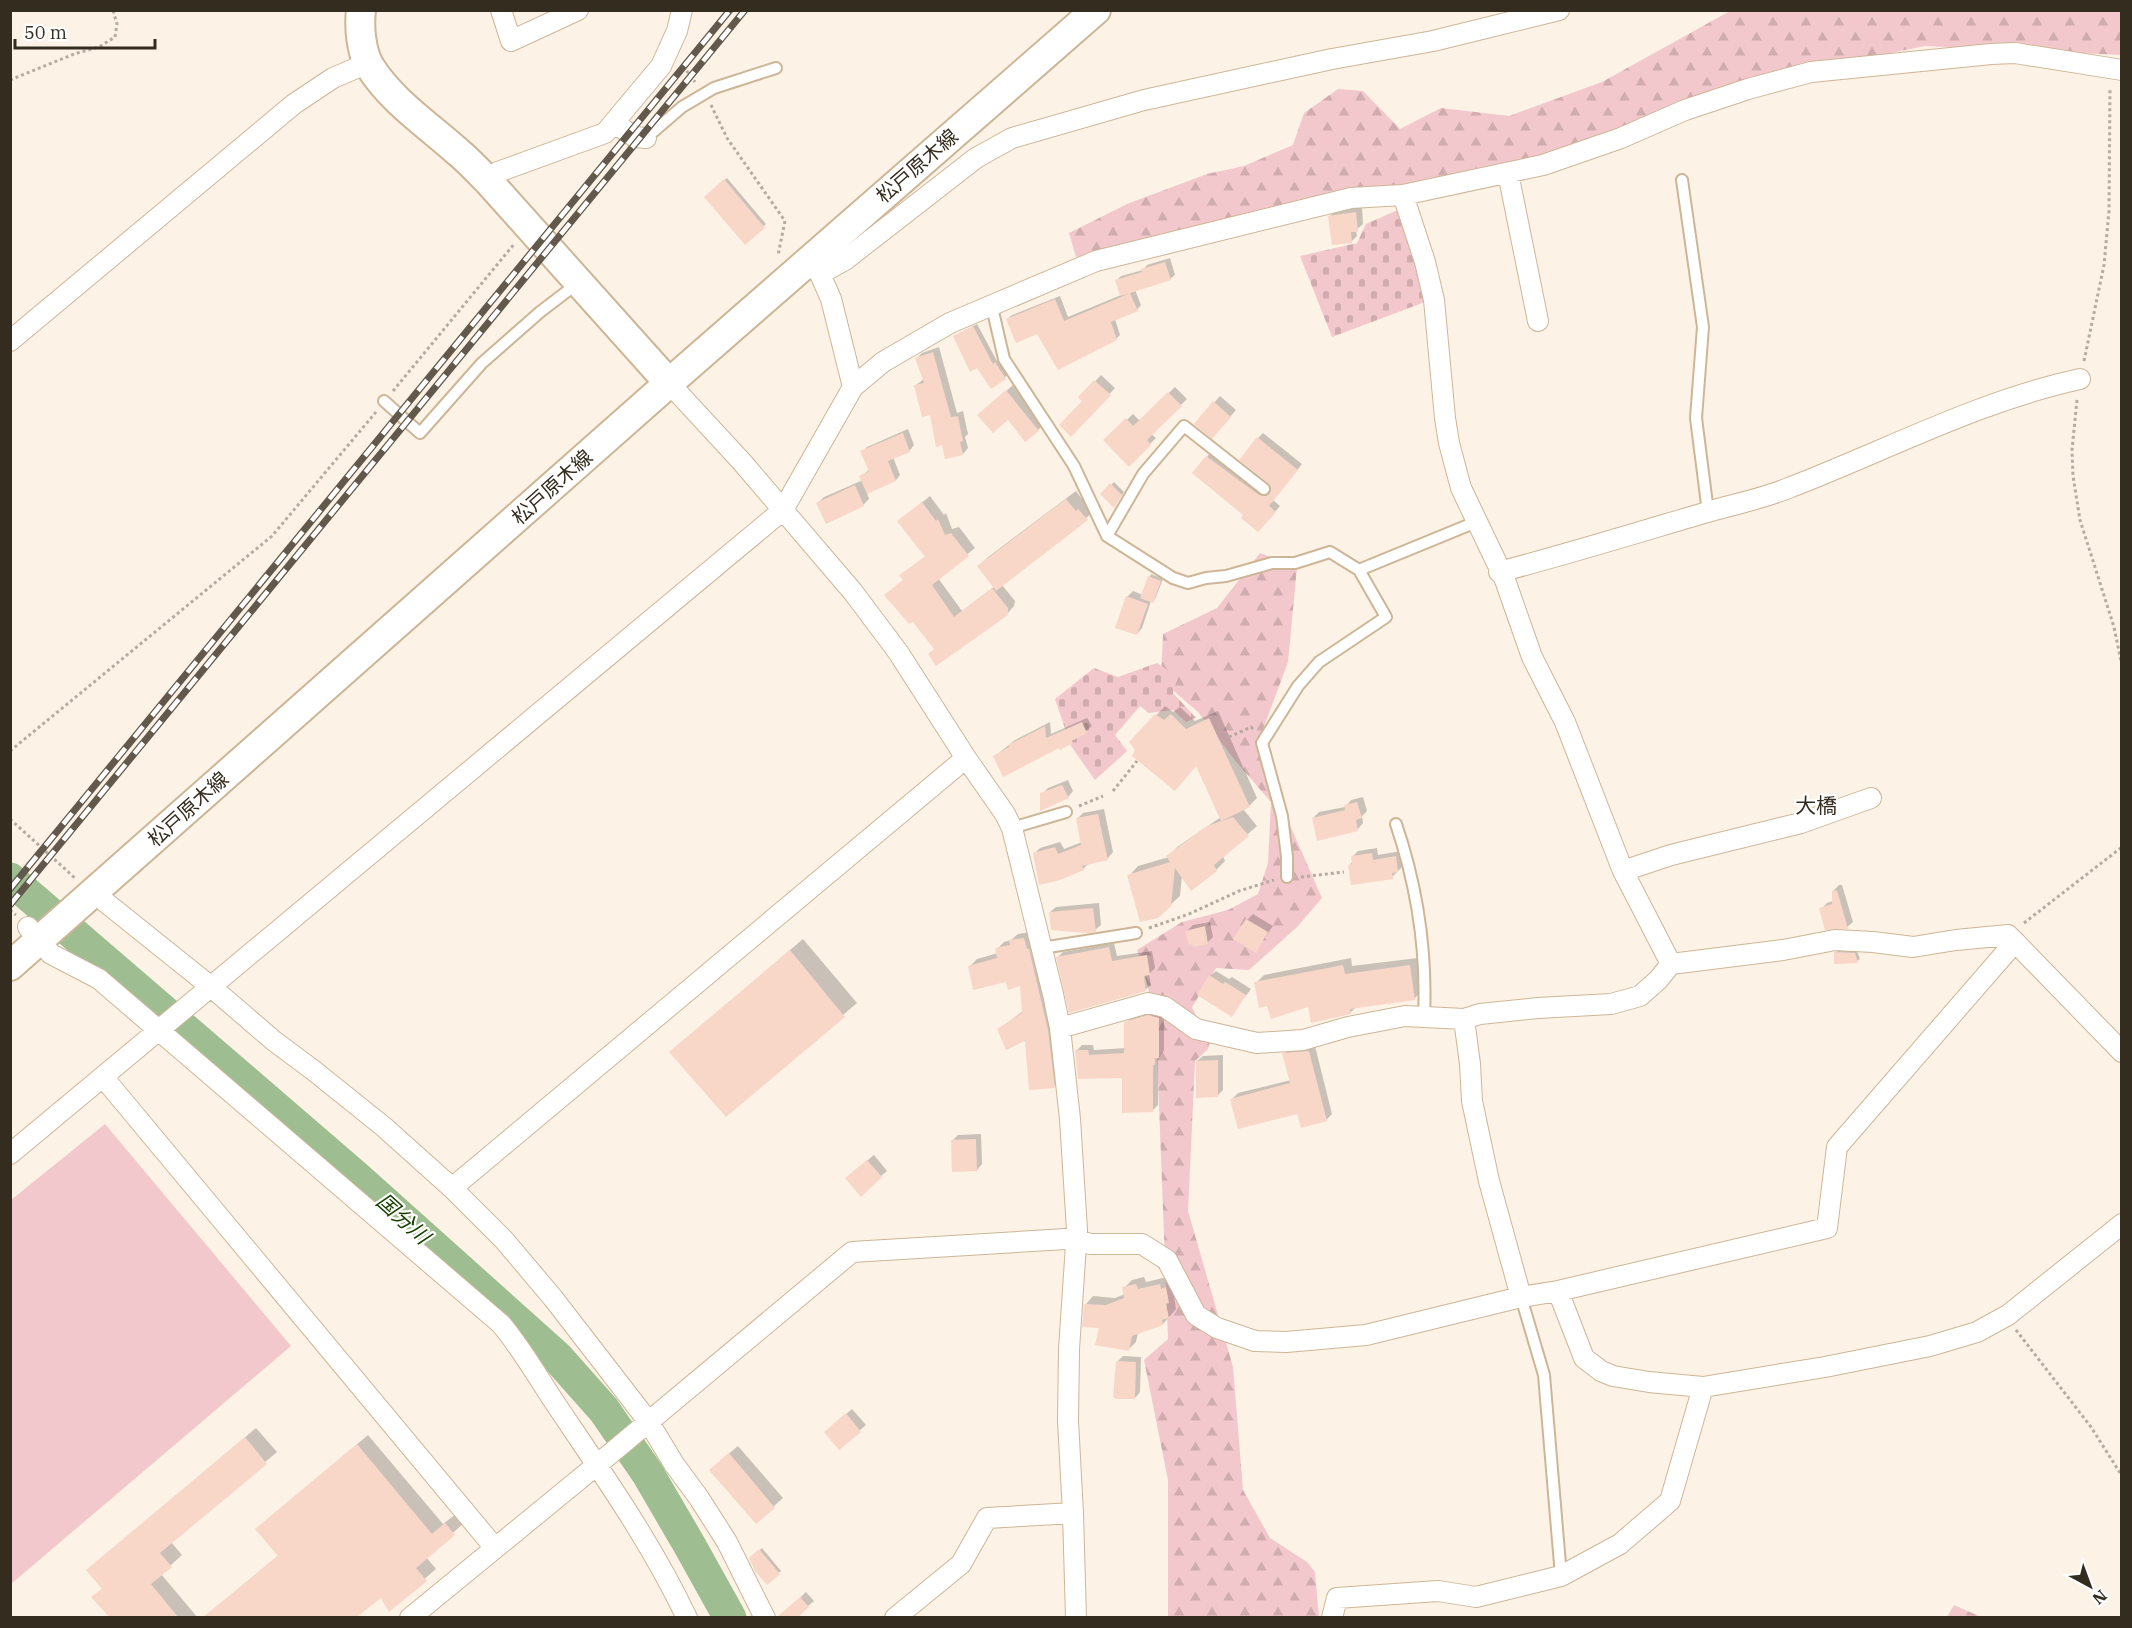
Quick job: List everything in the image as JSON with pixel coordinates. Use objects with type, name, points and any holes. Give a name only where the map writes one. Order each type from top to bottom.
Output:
[{"type":"main road","points":[[361,10],[362,44],[368,63],[393,94],[488,181],[527,228],[669,383]]},
{"type":"main road","name":"松戸原木線","points":[[10,966],[33,934],[94,892],[669,383],[815,267],[1096,10]]},
{"type":"street","points":[[501,10],[511,41],[578,10]]},
{"type":"street","points":[[488,181],[498,172],[605,133],[661,66],[677,32],[682,10]]},
{"type":"street","points":[[853,387],[831,299],[815,267],[845,260],[976,158],[1012,138],[1144,100],[1332,59],[1433,41],[1559,10]]},
{"type":"street","points":[[10,1154],[783,510],[853,387],[883,362],[950,323],[1096,261],[1351,198],[1403,195],[1431,187],[1508,173],[1568,157],[1685,110],[1748,89],[1811,72],[2015,53],[2121,70]]},
{"type":"street","points":[[10,341],[294,104],[333,78],[368,63]]},
{"type":"street","points":[[614,123],[635,137],[646,138]]},
{"type":"street","points":[[1508,173],[1538,321]]},
{"type":"street","points":[[1403,195],[1425,262],[1434,300],[1449,443],[1461,488],[1499,572],[1505,580],[1532,657],[1565,722],[1623,871],[1671,964]]},
{"type":"street","points":[[1499,572],[1708,512],[1751,502],[1791,488],[1984,408],[2055,384],[2080,379]]},
{"type":"street","points":[[669,383],[742,462],[853,592],[898,652],[1012,828],[1060,1028],[1070,1119],[1076,1239],[1068,1400],[1076,1617]]},
{"type":"street","points":[[452,1188],[966,758]]},
{"type":"street","points":[[1623,871],[1671,855],[1801,823],[1871,798]]},
{"type":"street","points":[[94,892],[210,986],[273,1041],[384,1127],[452,1188],[504,1240],[553,1298],[699,1498],[727,1542],[765,1617]]},
{"type":"street","points":[[33,934],[58,959],[99,979],[501,1324],[516,1342],[554,1402],[603,1460],[668,1577],[687,1617]]},
{"type":"street","points":[[1060,1028],[1148,1004],[1165,1007],[1196,1029],[1257,1043],[1303,1040],[1348,1027],[1405,1016],[1464,1019],[1480,1014],[1538,1008],[1611,1004],[1640,996],[1671,964],[1783,950],[1835,940],[1913,947],[1956,940],[2012,939],[2121,1052]]},
{"type":"street","points":[[410,1617],[603,1460],[852,1252],[1076,1239],[1090,1244],[1142,1244],[1167,1260],[1196,1315],[1217,1328],[1255,1341],[1286,1342],[1366,1335],[1521,1297],[1558,1291],[1827,1228],[1837,1147],[2012,939]]},
{"type":"street","points":[[1464,1019],[1472,1101],[1490,1181],[1521,1297]]},
{"type":"street","points":[[103,1077],[495,1548]]},
{"type":"street","points":[[1558,1291],[1584,1358],[1600,1371],[1613,1376],[1649,1382],[1703,1387],[1825,1367],[1930,1346],[1977,1332],[2005,1317],[2121,1224]]},
{"type":"street","points":[[1332,1617],[1337,1598],[1438,1591],[1476,1597],[1561,1575],[1620,1544],[1670,1502],[1703,1387]]},
{"type":"street","points":[[895,1617],[961,1564],[987,1518],[1073,1514]]},
{"type":"lane","points":[[646,138],[682,107],[714,88],[777,68]]},
{"type":"lane","points":[[1682,180],[1703,327],[1696,418],[1708,512]]},
{"type":"lane","points":[[384,401],[420,433],[482,363],[540,312],[578,283]]},
{"type":"lane","points":[[992,307],[1004,359],[1074,465],[1107,536],[1173,578],[1188,583],[1226,576],[1272,563],[1296,563],[1330,552],[1359,570],[1386,617],[1319,662],[1298,686],[1263,743],[1282,816],[1287,878]]},
{"type":"lane","points":[[1107,536],[1143,474],[1184,426],[1264,489]]},
{"type":"lane","points":[[1359,570],[1476,522]]},
{"type":"lane","points":[[1012,828],[1066,812]]},
{"type":"lane","points":[[1396,824],[1408,860],[1419,911],[1425,994],[1424,1017]]},
{"type":"lane","points":[[1042,948],[1136,933]]},
{"type":"lane","points":[[1521,1297],[1544,1375],[1561,1575]]},
{"type":"path","points":[[10,80],[74,54],[99,47],[115,37],[117,24],[113,10]]},
{"type":"path","points":[[682,66],[696,82]]},
{"type":"path","points":[[706,97],[727,138],[786,220],[777,259]]},
{"type":"path","points":[[10,751],[272,536],[527,228]]},
{"type":"path","points":[[1229,737],[1251,727],[1263,743]]},
{"type":"path","points":[[1113,791],[1137,761]]},
{"type":"path","points":[[1066,812],[1102,796]]},
{"type":"path","points":[[10,819],[94,892]]},
{"type":"path","points":[[2012,939],[2121,847]]},
{"type":"path","points":[[1136,933],[1189,914],[1239,891],[1287,878],[1344,872]]},
{"type":"path","points":[[2005,1317],[2091,1427],[2121,1476]]},
{"type":"green space","points":[[1730,11],[2121,11],[2122,55],[1925,46],[1739,84],[1532,159],[1247,217],[1076,257],[1069,233],[1127,204],[1207,174],[1244,166],[1293,145],[1304,113],[1338,89],[1363,91],[1400,129],[1441,108],[1509,116],[1602,82]]},
{"type":"green space","points":[[1400,209],[1422,276],[1425,302],[1332,337],[1300,256],[1357,243],[1366,224]]},
{"type":"green space","points":[[1260,553],[1297,567],[1288,662],[1256,748],[1322,898],[1297,927],[1249,970],[1216,968],[1192,1007],[1200,1024],[1211,1038],[1208,1049],[1195,1061],[1188,1211],[1233,1367],[1243,1490],[1270,1538],[1307,1562],[1315,1572],[1319,1617],[1168,1617],[1168,1480],[1144,1360],[1168,1339],[1157,1053],[1148,987],[1137,950],[1182,922],[1228,910],[1258,894],[1268,863],[1271,802],[1198,712],[1161,680],[1163,634],[1217,608]]},
{"type":"green space","points":[[1157,663],[1178,677],[1173,693],[1196,718],[1186,722],[1173,710],[1149,713],[1140,706],[1115,735],[1127,751],[1095,780],[1071,746],[1055,699],[1094,668],[1118,677]]},
{"type":"green space","points":[[105,1124],[291,1346],[11,1584],[11,1200]]},
{"type":"green space","points":[[1954,1605],[1981,1617],[1947,1617]]},
{"type":"building","points":[[724,179],[765,228],[745,245],[704,197]]},
{"type":"building","points":[[1356,212],[1358,232],[1351,232],[1352,243],[1332,245],[1328,216]]},
{"type":"building","points":[[1165,262],[1171,280],[1130,293],[1138,311],[1111,322],[1117,340],[1058,370],[1037,334],[1016,343],[1006,319],[1055,299],[1064,321],[1128,294],[1120,296],[1115,280]]},
{"type":"building","points":[[973,326],[993,364],[995,362],[1006,379],[991,389],[977,368],[970,372],[953,336]]},
{"type":"building","points":[[933,352],[951,417],[958,416],[963,441],[960,442],[963,455],[945,459],[942,445],[936,447],[930,415],[922,417],[914,385],[924,383],[915,358]]},
{"type":"building","points":[[1094,380],[1111,395],[1071,437],[1059,425],[1082,401],[1078,397]]},
{"type":"building","points":[[1006,390],[1039,431],[1025,442],[1008,420],[993,433],[977,415]]},
{"type":"building","points":[[1168,392],[1182,406],[1147,440],[1151,445],[1129,467],[1103,440],[1126,418],[1133,426]]},
{"type":"building","points":[[1213,401],[1231,417],[1212,439],[1194,424]]},
{"type":"building","points":[[903,433],[910,452],[888,461],[896,481],[867,494],[859,476],[869,471],[860,451]]},
{"type":"building","points":[[1257,437],[1298,470],[1269,506],[1276,512],[1258,532],[1241,518],[1243,515],[1192,473],[1206,456],[1259,495],[1267,496],[1271,491],[1269,484],[1239,460]]},
{"type":"building","points":[[1110,483],[1122,495],[1114,508],[1100,494]]},
{"type":"building","points":[[855,485],[864,506],[826,524],[816,503]]},
{"type":"building","points":[[1066,499],[1088,520],[996,591],[977,566]]},
{"type":"building","points":[[922,502],[936,521],[938,519],[945,535],[951,533],[969,556],[932,585],[954,617],[992,588],[1008,608],[1008,615],[936,666],[928,654],[934,649],[913,622],[909,624],[884,595],[903,580],[899,575],[925,557],[897,521]]},
{"type":"building","points":[[1148,576],[1161,581],[1153,603],[1140,598]]},
{"type":"building","points":[[1126,596],[1148,604],[1137,635],[1115,628]]},
{"type":"building","points":[[1155,714],[1164,720],[1171,714],[1186,729],[1209,718],[1250,807],[1221,821],[1196,766],[1175,791],[1132,756],[1135,750],[1129,742]]},
{"type":"building","points":[[1082,722],[1087,733],[1072,741],[1073,743],[1003,777],[993,756],[1009,747],[1008,745],[1045,726],[1046,738]]},
{"type":"building","points":[[1062,785],[1069,798],[1040,811],[1040,793]]},
{"type":"building","points":[[1357,802],[1362,818],[1356,820],[1358,831],[1317,841],[1312,818],[1345,810],[1344,805]]},
{"type":"building","points":[[1098,814],[1108,860],[1082,866],[1084,870],[1060,880],[1039,885],[1033,853],[1055,847],[1058,854],[1081,845],[1076,818]]},
{"type":"building","points":[[1233,817],[1249,836],[1214,865],[1217,871],[1191,891],[1175,868],[1171,906],[1158,918],[1140,922],[1127,875],[1170,862],[1166,856],[1207,826]]},
{"type":"building","points":[[1372,853],[1373,860],[1396,856],[1398,872],[1392,873],[1393,879],[1351,885],[1348,865],[1352,864],[1351,856]]},
{"type":"building","points":[[1837,890],[1848,929],[1825,930],[1819,908],[1832,904],[1832,891]]},
{"type":"building","points":[[1093,908],[1096,932],[1051,930],[1049,912]]},
{"type":"building","points":[[1246,919],[1268,932],[1256,953],[1233,939]]},
{"type":"building","points":[[1205,926],[1208,944],[1193,947],[1192,944],[1189,945],[1185,931]]},
{"type":"building","points":[[1024,938],[1027,949],[1029,949],[1048,1030],[1055,1088],[1029,1090],[1025,1041],[1006,1050],[997,1029],[1022,1013],[1020,986],[1008,990],[1006,982],[973,990],[968,966],[997,958],[995,948],[1010,945],[1009,940]]},
{"type":"building","points":[[1109,947],[1112,961],[1147,955],[1150,975],[1144,976],[1146,991],[1069,1013],[1056,957]]},
{"type":"building","points":[[790,950],[845,1017],[726,1117],[669,1052]]},
{"type":"building","points":[[1834,952],[1855,953],[1858,963],[1834,964]]},
{"type":"building","points":[[1343,965],[1345,974],[1410,965],[1415,1000],[1350,1009],[1351,1014],[1311,1023],[1308,1007],[1271,1019],[1267,1006],[1259,1008],[1254,982]]},
{"type":"building","points":[[1209,975],[1246,995],[1232,1017],[1197,995]]},
{"type":"building","points":[[1148,1015],[1159,1018],[1159,1058],[1155,1058],[1155,1065],[1153,1065],[1153,1112],[1122,1113],[1122,1078],[1078,1079],[1075,1050],[1088,1050],[1089,1055],[1124,1053],[1124,1022]]},
{"type":"building","points":[[1309,1051],[1327,1121],[1301,1128],[1297,1114],[1238,1129],[1230,1099],[1290,1083],[1282,1053]]},
{"type":"building","points":[[1218,1060],[1218,1097],[1196,1098],[1196,1061]]},
{"type":"building","points":[[976,1139],[977,1171],[952,1172],[951,1140]]},
{"type":"building","points":[[867,1160],[882,1177],[861,1197],[845,1178]]},
{"type":"building","points":[[1136,1284],[1138,1289],[1160,1284],[1161,1289],[1166,1287],[1169,1318],[1162,1320],[1163,1325],[1132,1336],[1129,1351],[1095,1345],[1099,1328],[1082,1327],[1084,1304],[1106,1305],[1124,1298],[1122,1287]]},
{"type":"building","points":[[1116,1361],[1136,1362],[1135,1399],[1115,1399],[1113,1397]]},
{"type":"building","points":[[846,1413],[861,1432],[839,1450],[824,1432]]},
{"type":"building","points":[[245,1437],[267,1464],[160,1553],[172,1567],[151,1584],[178,1617],[109,1617],[91,1597],[102,1589],[86,1570]]},
{"type":"building","points":[[357,1444],[432,1534],[445,1523],[455,1535],[416,1568],[427,1581],[389,1612],[381,1598],[357,1617],[203,1617],[278,1556],[255,1529]]},
{"type":"building","points":[[729,1453],[775,1508],[756,1524],[709,1470]]},
{"type":"building","points":[[759,1549],[780,1574],[767,1585],[755,1571],[749,1558]]},
{"type":"building","points":[[800,1597],[809,1607],[798,1617],[777,1617]]},
{"type":"waterway","name":"国分川","points":[[10,879],[356,1177],[557,1357],[604,1410],[648,1474],[730,1618]]},
{"type":"railway","points":[[10,889],[730,10]]},
{"type":"railway","points":[[10,905],[745,10]]},
{"type":"district","name":"大橋","points":[[1816,806]]}]
